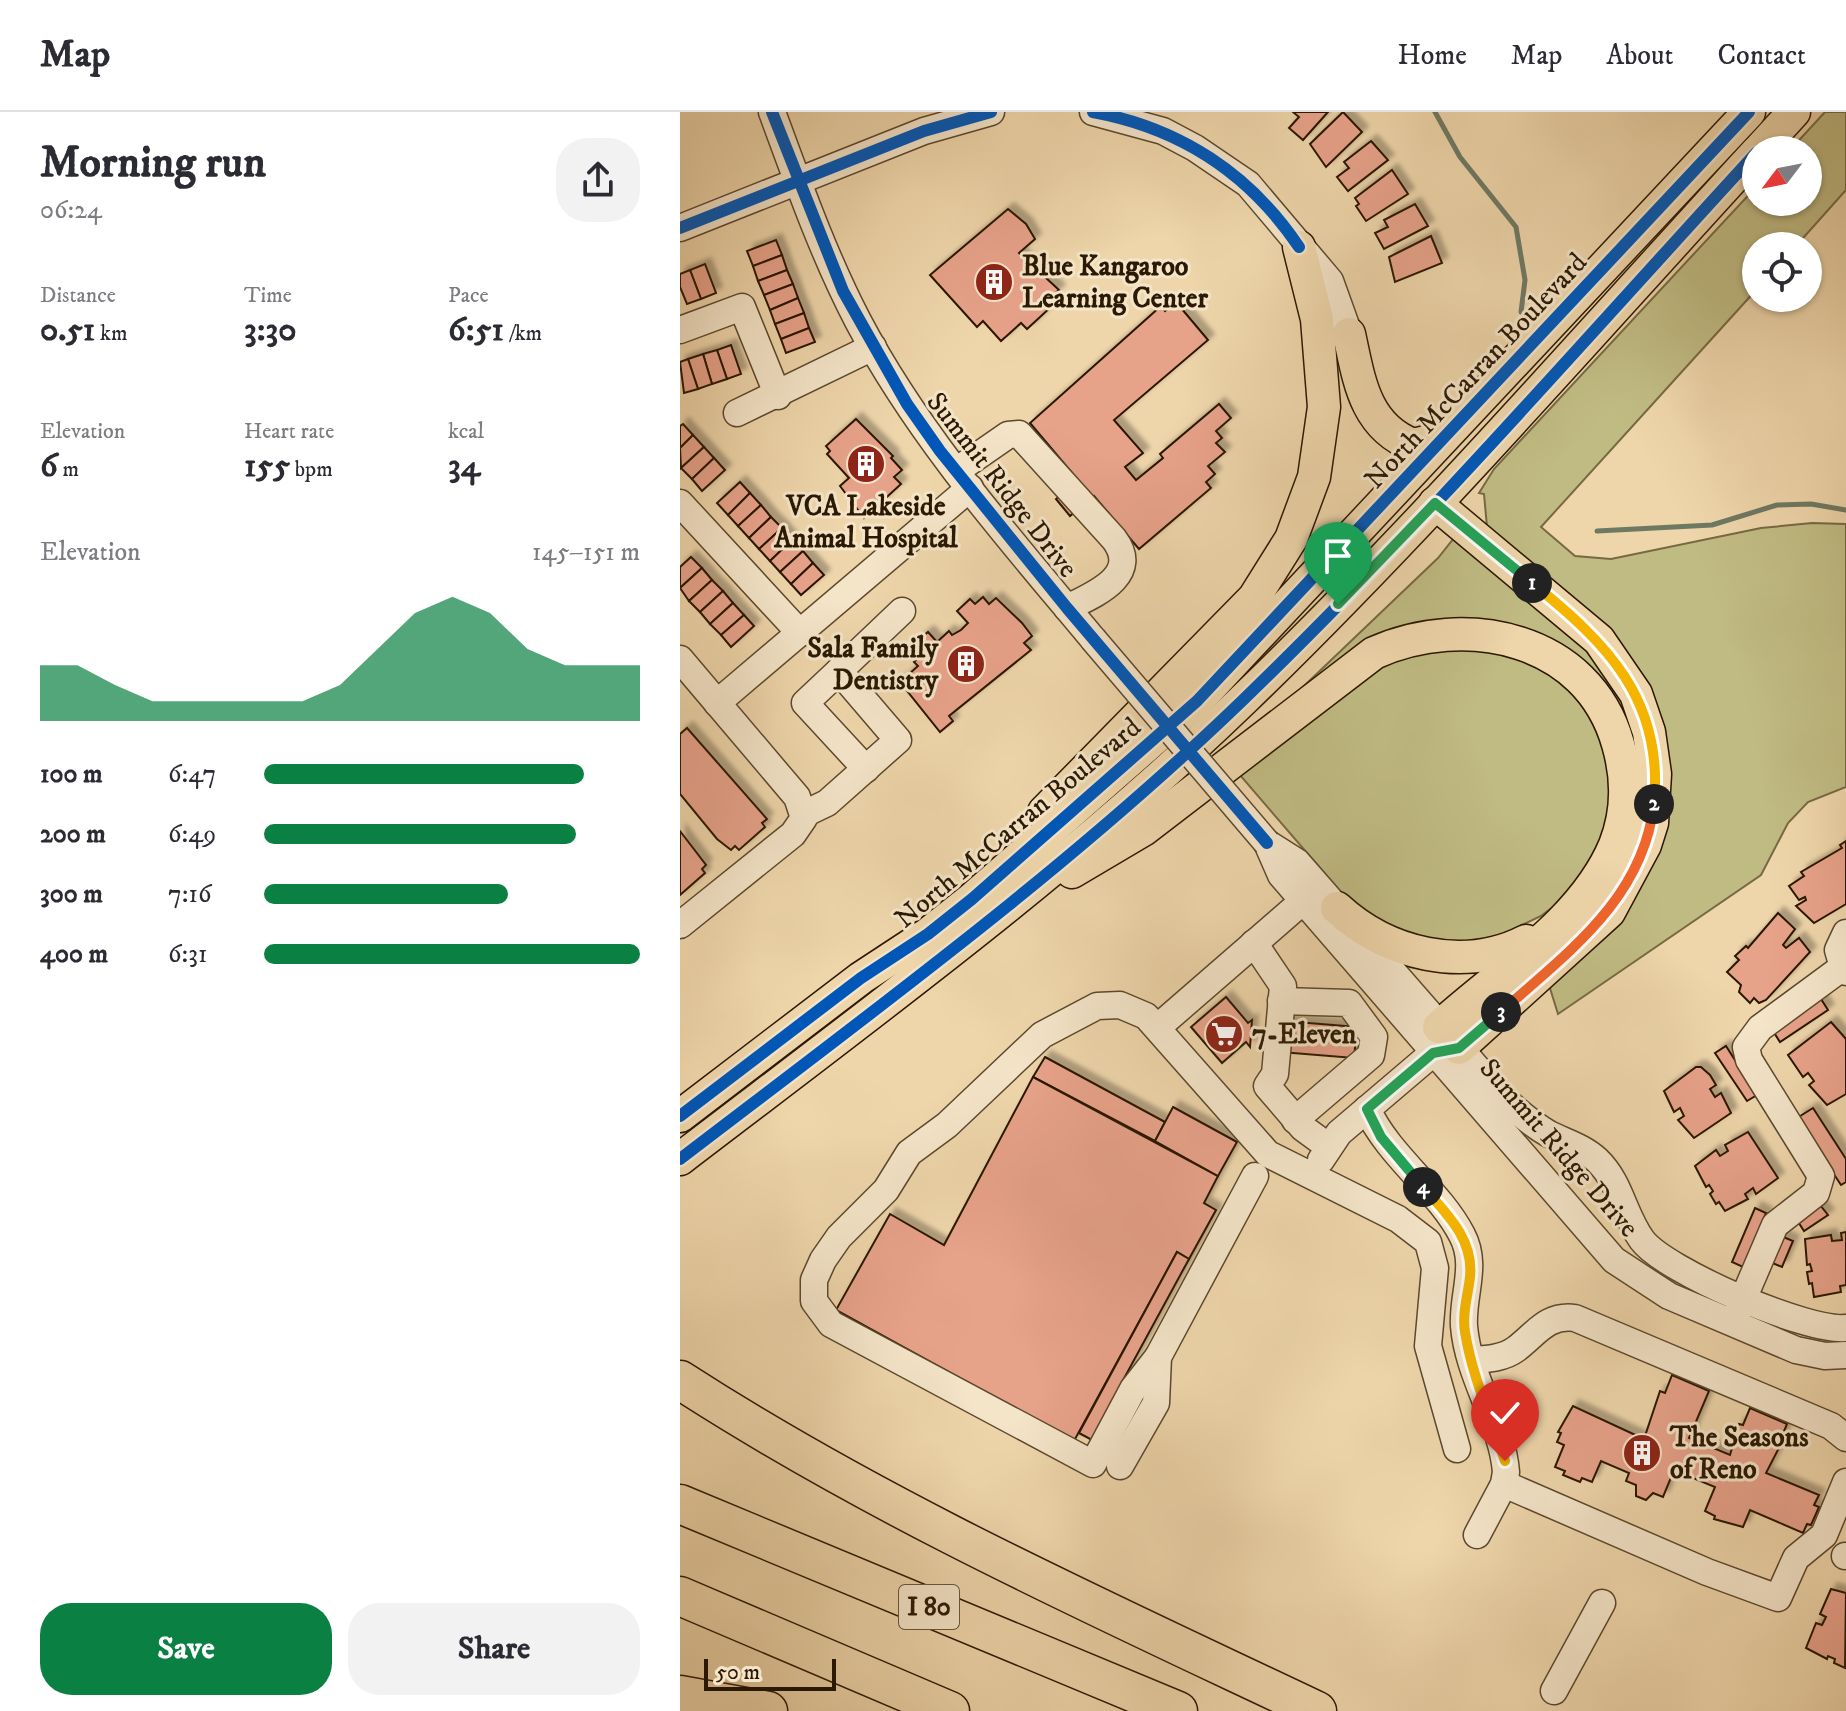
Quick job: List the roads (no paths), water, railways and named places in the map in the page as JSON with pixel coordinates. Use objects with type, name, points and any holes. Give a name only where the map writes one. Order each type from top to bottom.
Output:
[{"type":"highway","points":[[680,1380],[765,1435],[944,1533],[1317,1711]]},
{"type":"highway","name":"I 80","points":[[680,1504],[1178,1711]]},
{"type":"highway","points":[[680,1596],[950,1711]]},
{"type":"highway","points":[[680,1695],[768,1711]]},
{"type":"main road","name":"North McCarran Boulevard","points":[[680,1116],[861,978],[928,934],[1171,726],[1298,597],[1749,112]]},
{"type":"main road","name":"North McCarran Boulevard","points":[[1772,136],[1794,112]]},
{"type":"main road","name":"North McCarran Boulevard","points":[[680,1159],[1061,863],[1234,708],[1435,503],[1742,169]]},
{"type":"main road","points":[[861,978],[1051,805],[1231,623],[1276,567],[1305,506],[1314,477],[1324,407],[1317,319],[1299,247]]},
{"type":"main road","points":[[1349,334],[1362,394],[1372,414],[1399,439],[1413,445],[1438,439],[1472,410]]},
{"type":"main road","points":[[1435,503],[1599,640],[1636,694],[1649,732],[1655,774],[1652,823],[1645,845],[1609,912],[1444,1042]]},
{"type":"main road","points":[[993,917],[1143,830],[1374,653],[1414,639],[1472,633],[1517,641],[1557,661],[1593,694],[1615,734],[1626,787],[1621,829],[1602,870],[1569,913],[1444,1042]]},
{"type":"main road","points":[[1337,908],[1366,932],[1383,941],[1431,955],[1455,957],[1515,947],[1569,913]]},
{"type":"street","name":"Summit Ridge Drive","points":[[772,112],[826,253],[873,347],[907,404],[963,480],[1067,608],[1267,843],[1281,875],[1303,901],[1520,1114],[1581,1148],[1603,1166],[1619,1189],[1633,1227],[1651,1251],[1682,1271],[1804,1322],[1846,1328]]},
{"type":"street","points":[[680,228],[924,131],[991,112]]},
{"type":"street","points":[[1093,112],[1163,131],[1213,159],[1264,200],[1299,247],[1330,281],[1349,334]]},
{"type":"street","points":[[680,330],[742,307],[778,396]]},
{"type":"street","points":[[737,413],[778,396],[873,347]]},
{"type":"street","points":[[717,703],[800,633],[1008,435],[1019,434],[1114,539],[1121,555],[1117,577],[1107,587],[1067,608]]},
{"type":"street","points":[[680,503],[800,633]]},
{"type":"street","points":[[866,769],[805,703],[902,611]]},
{"type":"street","points":[[680,659],[795,795],[804,814],[800,828],[680,925]]},
{"type":"street","points":[[804,814],[827,803],[898,740],[839,671]]},
{"type":"street","name":"Summit Ridge Drive","points":[[1267,843],[1297,862],[1337,908],[1444,1042],[1535,1172],[1597,1244],[1632,1275],[1669,1296],[1796,1350],[1825,1356],[1846,1355]]},
{"type":"street","points":[[1158,1027],[1303,901]]},
{"type":"street","points":[[1733,1323],[1775,1225],[1816,1193],[1821,1176],[1749,1060],[1746,1047],[1760,1028],[1844,969],[1838,950],[1846,933]]},
{"type":"street","points":[[1254,943],[1280,979],[1275,1074],[1267,1086],[1295,1120],[1329,1147]]},
{"type":"street","points":[[1281,1001],[1349,1003],[1374,1037],[1371,1055],[1295,1120]]},
{"type":"street","points":[[1255,1176],[1158,1357],[1133,1389],[1093,1464],[831,1324],[814,1301],[814,1280],[839,1237],[886,1190],[909,1153],[947,1125],[1042,1035],[1085,1011],[1108,1005],[1135,1009],[1158,1027],[1261,1148],[1312,1178],[1398,1219],[1428,1242],[1435,1268],[1429,1310],[1429,1355],[1457,1449]]},
{"type":"street","points":[[1312,1178],[1329,1147],[1367,1109],[1444,1042]]},
{"type":"street","points":[[1367,1109],[1393,1128],[1475,1227],[1485,1274],[1473,1360],[1480,1391],[1505,1461],[1504,1484],[1477,1535]]},
{"type":"street","points":[[1535,1172],[1562,1140]]},
{"type":"street","points":[[1473,1360],[1506,1354],[1547,1322],[1557,1318],[1575,1318],[1831,1426],[1846,1438]]},
{"type":"street","points":[[1120,1466],[1156,1403],[1158,1357]]},
{"type":"street","points":[[1504,1484],[1707,1572],[1778,1598],[1796,1558],[1824,1535],[1846,1482]]},
{"type":"street","points":[[1554,1691],[1602,1603]]},
{"type":"waterway","points":[[1435,112],[1460,157],[1516,227],[1525,280],[1521,312]]},
{"type":"waterway","points":[[1597,531],[1712,525],[1777,505],[1811,504],[1846,510]]},
{"type":"place","name":"Blue Kangaroo Learning Center","points":[[994,282]]},
{"type":"place","name":"VCA Lakeside Animal Hospital","points":[[866,464]]},
{"type":"place","name":"Sala Family Dentistry","points":[[966,664]]},
{"type":"place","name":"7-Eleven","points":[[1224,1034]]},
{"type":"place","name":"The Seasons of Reno","points":[[1642,1453]]}]
